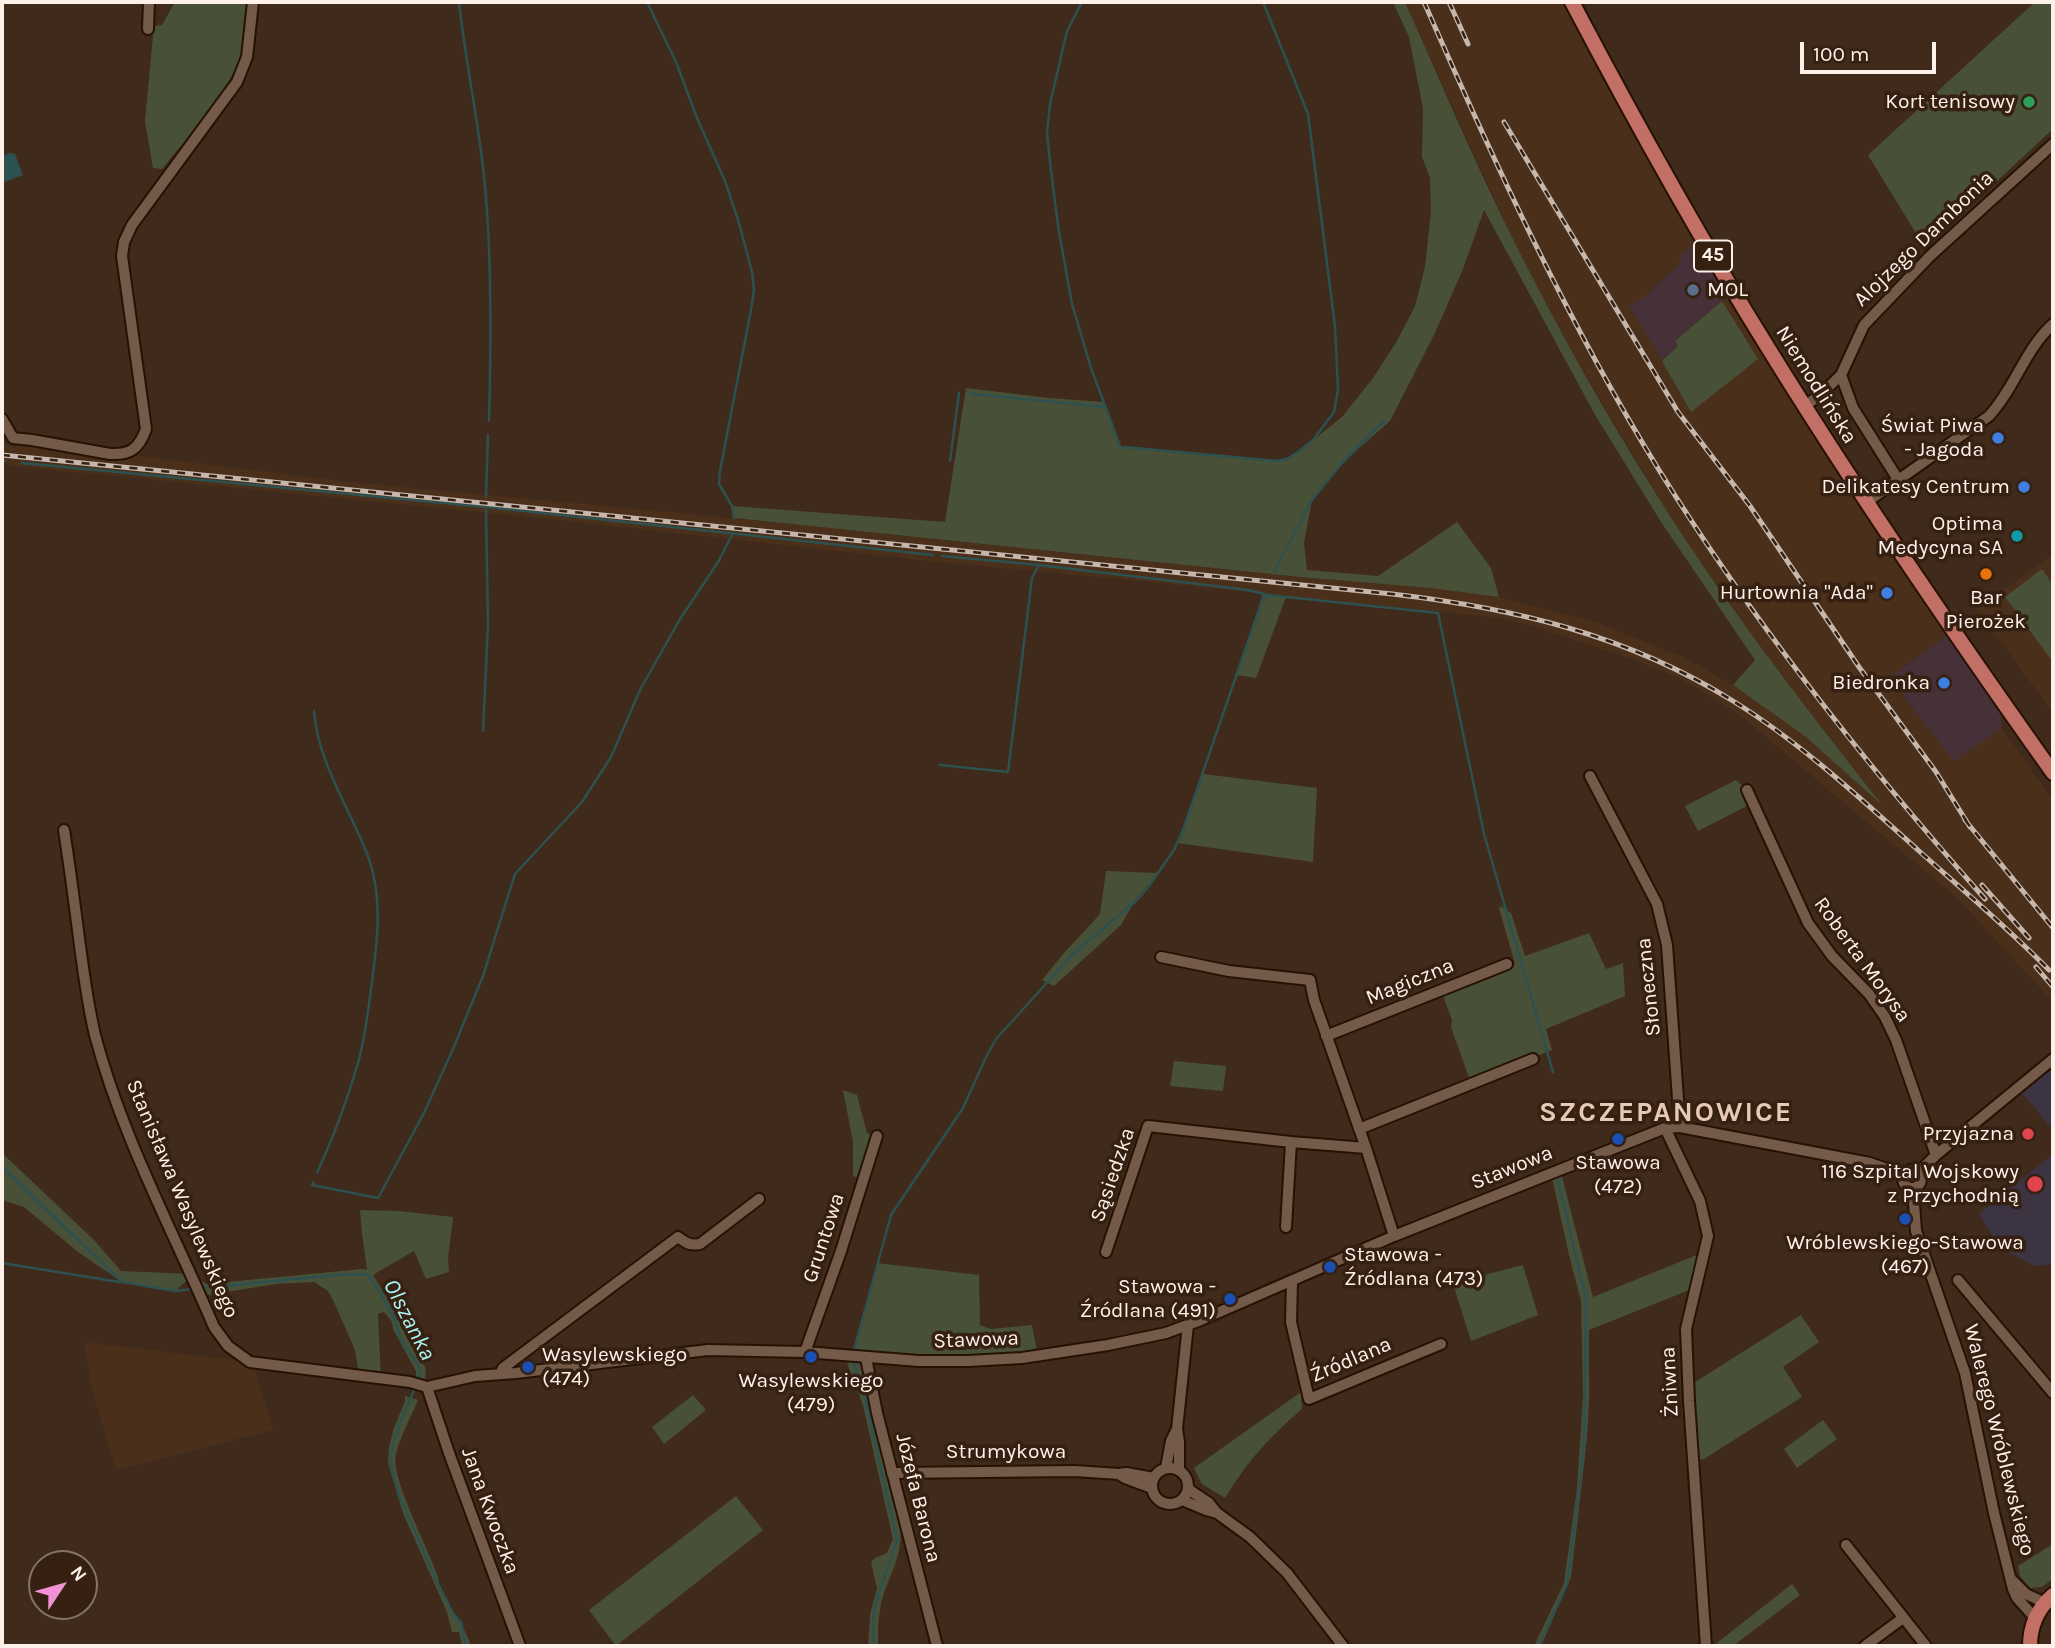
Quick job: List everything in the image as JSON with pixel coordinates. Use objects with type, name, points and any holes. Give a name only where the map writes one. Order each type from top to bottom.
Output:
[{"type":"main road","name":"Niemodlińska","points":[[1572,2],[1653,154],[1805,407],[2053,773]]},
{"type":"main road","points":[[2030,1646],[2035,1618],[2049,1599]]},
{"type":"street","points":[[148,29],[149,2]]},
{"type":"street","points":[[2,419],[13,438],[110,454],[131,451],[142,441],[146,429],[122,256],[124,242],[139,215],[237,82],[247,57],[253,2]]},
{"type":"street","name":"Alojzego Dambonia","points":[[1805,407],[1840,375],[1864,325],[1930,256],[2053,144]]},
{"type":"street","points":[[1867,502],[1989,416],[2000,404],[2040,335],[2053,324]]},
{"type":"street","points":[[1840,375],[1853,408],[1899,481]]},
{"type":"street","name":"Słoneczna","points":[[1590,776],[1657,904],[1667,945],[1679,1127]]},
{"type":"street","name":"Roberta Morysa","points":[[1747,790],[1808,923],[1832,956],[1869,995],[1885,1017],[1896,1040],[1936,1155]]},
{"type":"street","name":"Stanisława Wasylewskiego","points":[[64,830],[85,984],[95,1035],[131,1139],[214,1327],[228,1346],[250,1362],[410,1382],[424,1387]]},
{"type":"street","points":[[1161,957],[1232,971],[1310,980],[1314,1000],[1394,1236]]},
{"type":"street","name":"Magiczna","points":[[1326,1036],[1507,964]]},
{"type":"street","points":[[1359,1129],[1533,1059]]},
{"type":"street","points":[[1918,1173],[1936,1155],[2053,1059]]},
{"type":"street","name":"Sąsiedzka","points":[[1107,1252],[1148,1126],[1366,1148]]},
{"type":"street","name":"Stawowa","points":[[805,1352],[866,1358],[968,1361],[1022,1358],[1166,1333],[1235,1307],[1394,1236],[1665,1128],[1679,1127],[1870,1163],[1904,1175]]},
{"type":"street","name":"Żniwna","points":[[1665,1128],[1700,1201],[1708,1236],[1686,1329],[1706,1646]]},
{"type":"street","name":"Gruntowa","points":[[805,1352],[841,1251],[877,1136]]},
{"type":"street","points":[[1286,1227],[1291,1142]]},
{"type":"street","points":[[1910,1170],[1918,1173],[1920,1184],[1913,1188],[1905,1186],[1904,1175],[1910,1170]]},
{"type":"street","name":"Walerego Wróblewskiego","points":[[1913,1188],[1916,1231],[1965,1373],[1994,1513],[2017,1598],[2035,1618]]},
{"type":"street","points":[[500,1374],[503,1368],[678,1237],[687,1244],[700,1244],[759,1199]]},
{"type":"street","points":[[1958,1280],[2053,1393]]},
{"type":"street","name":"Źródlana","points":[[1292,1281],[1291,1322],[1309,1399],[1441,1344]]},
{"type":"street","points":[[1179,1469],[1166,1468],[1157,1473],[1153,1483],[1156,1498],[1166,1504],[1182,1500],[1188,1489],[1187,1480],[1179,1469],[1177,1429],[1188,1325]]},
{"type":"street","points":[[424,1387],[475,1376],[708,1350],[805,1352]]},
{"type":"street","name":"Józefa Barona","points":[[866,1358],[877,1413],[937,1646]]},
{"type":"street","name":"Jana Kwoczka","points":[[424,1387],[520,1646]]},
{"type":"street","points":[[1166,1468],[1171,1441],[1177,1429]]},
{"type":"street","name":"Strumykowa","points":[[892,1473],[1075,1471],[1119,1475],[1126,1472],[1153,1483]]},
{"type":"street","points":[[1188,1489],[1250,1537],[1287,1573],[1343,1646]]},
{"type":"street","points":[[1182,1500],[1217,1513]]},
{"type":"street","points":[[1846,1545],[1926,1646]]},
{"type":"street","name":"Walerego Wróblewskiego","points":[[2012,1580],[2026,1594],[2049,1599]]},
{"type":"street","points":[[1865,1646],[1903,1618]]},
{"type":"shaded area","points":[[1405,2],[1572,2],[1704,240],[1678,256],[1681,262],[1645,296],[1629,306],[1662,360],[1678,346],[1675,341],[1735,293],[1955,630],[1889,677],[1954,762],[2002,728],[2053,801],[2053,1002],[1959,900],[1741,716],[1674,676],[1529,625],[1500,618],[2,465],[2,444],[18,447],[18,441],[341,481],[1431,588],[1499,597],[1596,622],[1686,658],[1733,685],[1806,737],[1877,800],[1756,640],[1696,555],[1605,408],[1514,242]]},
{"type":"shaded area","points":[[1704,240],[1735,293],[1675,341],[1679,346],[1662,361],[1628,306],[1645,296],[1681,262],[1677,256]]},
{"type":"shaded area","points":[[2053,555],[2053,713],[1977,609]]},
{"type":"shaded area","points":[[1955,630],[1998,694],[2002,728],[1954,762],[1889,677]]},
{"type":"shaded area","name":"116 Szpital Wojskowy z Przychodnią","points":[[2053,1059],[2053,1130],[2018,1088]]},
{"type":"shaded area","name":"116 Szpital Wojskowy z Przychodnią","points":[[2053,1154],[2053,1265],[2034,1266],[2006,1251],[2003,1253],[1979,1214]]},
{"type":"shaded area","points":[[84,1342],[250,1362],[254,1367],[273,1430],[116,1470],[91,1386]]},
{"type":"green space","points":[[175,2],[248,2],[247,26],[240,58],[222,93],[162,169],[153,168],[145,121],[154,26],[162,25]]},
{"type":"green space","points":[[1393,2],[1405,2],[1515,243],[1583,372],[1639,466],[1738,615],[1882,805],[1806,737],[1733,685],[1755,660],[1661,522],[1594,413],[1484,210],[1463,269],[1435,333],[1390,421],[1341,464],[1312,500],[1304,543],[1307,570],[1378,576],[1457,522],[1491,568],[1499,597],[734,518],[732,506],[945,522],[966,388],[1103,402],[1120,446],[1277,461],[1287,459],[1298,452],[1342,417],[1373,378],[1415,306],[1425,267],[1431,211],[1430,178],[1422,157],[1423,108],[1409,37]]},
{"type":"green space","points":[[2035,2],[2053,2],[2053,129],[1925,248],[1868,155]]},
{"type":"green space","points":[[1722,301],[1758,359],[1691,412],[1662,361],[1678,346],[1675,341]]},
{"type":"green space","points":[[2042,569],[2053,585],[2053,662],[2005,597]]},
{"type":"green space","points":[[1263,594],[1286,597],[1256,678],[1236,675]]},
{"type":"green space","points":[[1203,774],[1317,788],[1313,862],[1177,843]]},
{"type":"green space","points":[[1736,780],[1747,790],[1753,803],[1698,831],[1685,806]]},
{"type":"green space","points":[[1106,871],[1158,873],[1136,899],[1121,925],[1054,986],[1042,980],[1100,914]]},
{"type":"green space","points":[[1501,906],[1511,913],[1525,956],[1589,933],[1606,969],[1623,963],[1625,996],[1546,1029],[1552,1050],[1471,1083],[1442,993],[1515,964],[1499,908]]},
{"type":"green space","points":[[1174,1061],[1226,1066],[1223,1091],[1170,1086]]},
{"type":"green space","points":[[843,1090],[857,1095],[867,1133],[877,1138],[863,1180],[853,1176],[853,1142]]},
{"type":"green space","points":[[2,1153],[94,1240],[121,1271],[192,1274],[206,1284],[367,1270],[360,1210],[453,1217],[449,1272],[426,1279],[414,1251],[373,1275],[425,1367],[424,1382],[416,1379],[416,1371],[393,1329],[392,1322],[384,1312],[378,1314],[381,1379],[359,1376],[355,1350],[334,1302],[328,1291],[314,1282],[276,1284],[201,1296],[192,1276],[175,1291],[122,1282],[78,1252],[24,1207],[2,1200]]},
{"type":"green space","points":[[1560,1169],[1593,1297],[1704,1252],[1697,1287],[1589,1330],[1587,1438],[1571,1577],[1541,1646],[1534,1646],[1564,1583],[1577,1489],[1583,1396],[1581,1301],[1551,1173]]},
{"type":"green space","points":[[877,1263],[979,1275],[980,1325],[991,1329],[1032,1325],[1038,1356],[866,1358],[901,1534],[896,1560],[881,1602],[878,1646],[868,1646],[870,1615],[877,1588],[871,1562],[887,1553],[893,1539],[863,1405],[847,1363],[865,1358],[853,1349]]},
{"type":"green space","points":[[1523,1265],[1538,1315],[1471,1341],[1454,1287]]},
{"type":"green space","points":[[1801,1315],[1819,1342],[1783,1367],[1802,1397],[1704,1459],[1693,1461],[1692,1384]]},
{"type":"green space","points":[[1301,1392],[1302,1409],[1260,1450],[1225,1498],[1202,1484],[1194,1468]]},
{"type":"green space","points":[[693,1395],[706,1410],[664,1444],[652,1427]]},
{"type":"green space","points":[[405,1396],[418,1400],[396,1454],[399,1479],[441,1590],[471,1646],[462,1646],[459,1632],[452,1632],[447,1612],[403,1513],[388,1463],[389,1447]]},
{"type":"green space","points":[[1823,1420],[1837,1439],[1797,1468],[1784,1449]]},
{"type":"green space","points":[[736,1496],[763,1530],[616,1646],[589,1610]]},
{"type":"green space","points":[[2053,1544],[2053,1579],[2042,1587],[2030,1588],[2020,1576],[2018,1566]]},
{"type":"green space","points":[[1792,1584],[1800,1595],[1733,1646],[1713,1646]]},
{"type":"water","points":[[15,154],[23,175],[2,183],[2,156]]},
{"type":"waterway","points":[[459,2],[486,197],[491,309],[489,421]]},
{"type":"waterway","points":[[647,2],[676,62],[725,181],[752,272],[754,291],[719,484],[732,506],[734,518]]},
{"type":"waterway","points":[[1082,2],[1067,31],[1050,104],[1047,133],[1058,226],[1072,304],[1091,368],[1120,446]]},
{"type":"waterway","points":[[1124,447],[1277,461],[1287,459],[1313,440],[1334,412],[1338,390],[1335,326],[1308,114],[1263,2]]},
{"type":"waterway","points":[[950,461],[959,393]]},
{"type":"waterway","points":[[972,394],[1104,407]]},
{"type":"waterway","points":[[1274,572],[1312,500],[1341,464],[1384,421]]},
{"type":"waterway","points":[[486,497],[488,435]]},
{"type":"waterway","points":[[22,463],[486,507],[933,555]]},
{"type":"waterway","points":[[483,731],[488,624],[486,510]]},
{"type":"waterway","points":[[314,1182],[312,1185],[378,1198],[424,1113],[453,1049],[483,976],[515,874],[582,802],[611,757],[640,690],[732,535]]},
{"type":"waterway","points":[[942,556],[1039,565]]},
{"type":"waterway","points":[[940,765],[1008,772],[1032,578],[1039,565],[1248,590],[1268,595]]},
{"type":"waterway","points":[[853,1354],[891,1215],[963,1108],[996,1039],[1072,955],[1137,900],[1174,850],[1263,598],[1268,595],[1438,613],[1484,834],[1553,1072]]},
{"type":"waterway","points":[[314,711],[328,768],[369,859],[376,888],[378,916],[373,974],[361,1052],[334,1133],[317,1173]]},
{"type":"waterway","name":"Olszanka","points":[[2,1167],[122,1282],[175,1291],[192,1289]]},
{"type":"waterway","points":[[1539,1646],[1567,1584],[1584,1449],[1586,1299],[1557,1176]]},
{"type":"waterway","points":[[2,1263],[119,1282]]},
{"type":"waterway","name":"Olszanka","points":[[202,1288],[364,1274],[380,1292],[395,1321],[401,1340],[419,1367],[418,1382]]},
{"type":"waterway","points":[[853,1361],[866,1403],[897,1540],[873,1617],[874,1646]]},
{"type":"waterway","name":"Olszanka","points":[[415,1388],[390,1455],[392,1470],[399,1495],[435,1578],[454,1615],[461,1622],[466,1646]]},
{"type":"railway","points":[[1424,2],[1533,240],[1593,357],[1659,470],[1733,583],[1813,691],[1897,797],[1985,899]]},
{"type":"railway","points":[[1449,2],[1468,44]]},
{"type":"railway","points":[[1504,122],[1678,412],[1750,506],[1859,667],[1936,772],[1970,827]]},
{"type":"railway","points":[[2,455],[1392,594],[1482,607],[1526,617],[1568,628],[1652,658],[1693,678],[1758,717],[1852,791],[2049,970]]},
{"type":"railway","points":[[1965,820],[2053,928]]},
{"type":"railway","points":[[1982,885],[2029,938]]},
{"type":"railway","points":[[2036,967],[2053,987]]},
{"type":"place","name":"Kort tenisowy","points":[[2029,102]]},
{"type":"place","name":"MOL","points":[[1693,290]]},
{"type":"place","name":"Świat Piwa - Jagoda","points":[[1998,438]]},
{"type":"place","name":"Delikatesy Centrum","points":[[2024,487]]},
{"type":"place","name":"Optima Medycyna SA","points":[[2017,536]]},
{"type":"place","name":"Bar Pierożek","points":[[1986,574]]},
{"type":"place","name":"Hurtownia \"Ada\"","points":[[1887,593]]},
{"type":"place","name":"Biedronka","points":[[1944,683]]},
{"type":"place","name":"Przyjazna","points":[[2028,1134]]},
{"type":"place","name":"Stawowa (472)","points":[[1618,1139]]},
{"type":"place","name":"116 Szpital Wojskowy z Przychodnią","points":[[2035,1184]]},
{"type":"place","name":"Wróblewskiego-Stawowa (467)","points":[[1905,1219]]},
{"type":"place","name":"Stawowa - Źródlana (473)","points":[[1330,1267]]},
{"type":"place","name":"Stawowa - Źródlana (491)","points":[[1230,1299]]},
{"type":"place","name":"Wasylewskiego (479)","points":[[811,1357]]},
{"type":"place","name":"Wasylewskiego (474)","points":[[528,1367]]},
{"type":"district","name":"SZCZEPANOWICE","points":[[1666,1113]]}]
